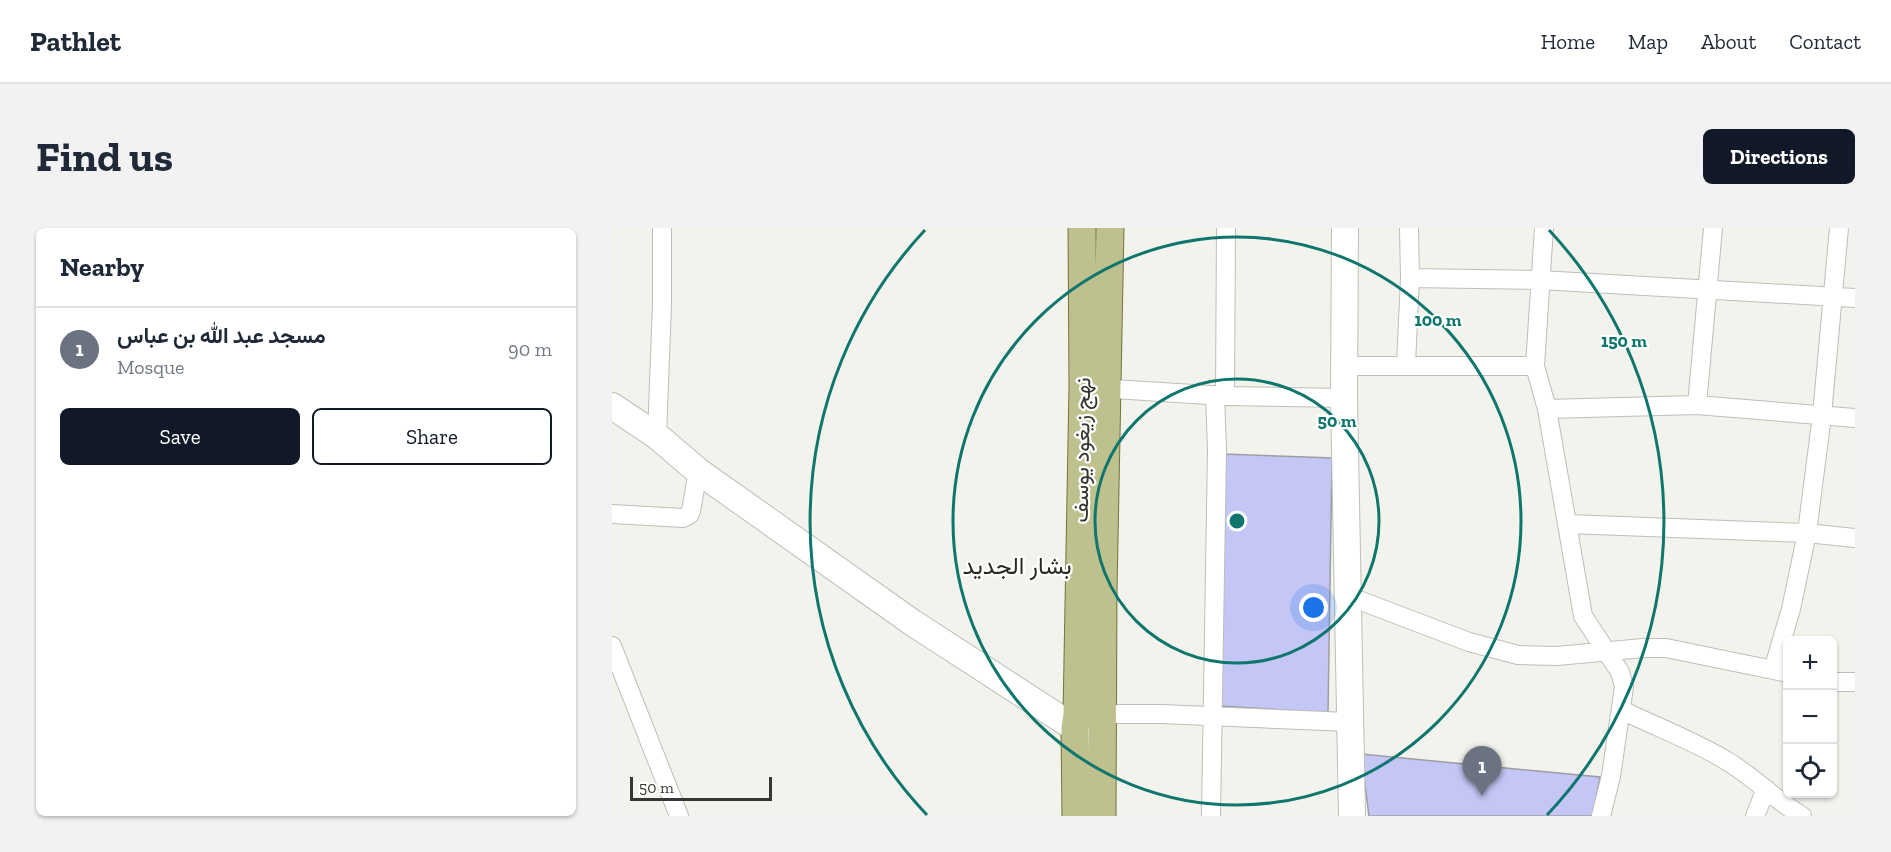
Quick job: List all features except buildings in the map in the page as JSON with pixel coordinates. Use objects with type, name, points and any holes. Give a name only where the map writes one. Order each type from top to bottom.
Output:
[{"type":"main road","name":"نهج زيغود يوسف","points":[[1082,228],[1095,388],[1102,816]]},
{"type":"main road","name":"نهج زيغود يوسف","points":[[1077,816],[1075,729],[1095,388],[1110,228]]},
{"type":"street","points":[[657,435],[662,304],[662,228]]},
{"type":"street","points":[[1211,816],[1217,449],[1227,228]]},
{"type":"street","points":[[1346,228],[1344,398],[1352,816]]},
{"type":"street","points":[[1406,364],[1410,278],[1409,228]]},
{"type":"street","points":[[1544,228],[1535,366],[1546,409],[1583,616],[1620,672],[1624,687],[1611,776],[1601,816]]},
{"type":"street","points":[[1698,405],[1713,228]]},
{"type":"street","points":[[1348,596],[1468,642],[1518,655],[1557,656],[1666,648],[1780,671],[1808,532],[1822,415],[1839,228]]},
{"type":"street","points":[[1410,278],[1540,280],[1855,298]]},
{"type":"street","points":[[1346,366],[1406,364],[1535,366]]},
{"type":"street","points":[[1095,388],[1220,396],[1344,398]]},
{"type":"street","points":[[1546,409],[1698,405],[1855,418]]},
{"type":"street","points":[[612,406],[657,435],[698,471],[903,616],[1102,746]]},
{"type":"street","points":[[612,514],[683,518],[691,511],[698,471]]},
{"type":"street","points":[[1568,524],[1808,532],[1855,538]]},
{"type":"street","points":[[612,646],[679,816]]},
{"type":"street","points":[[1837,682],[1855,682]]},
{"type":"street","points":[[1622,710],[1726,760],[1766,789],[1783,805],[1802,816]]},
{"type":"street","points":[[1102,714],[1349,722]]},
{"type":"street","points":[[1755,816],[1766,789]]},
{"type":"place","name":"مسجد عبد الله بن عباس","points":[[1482,796]]},
{"type":"district","name":"بشار الجديد","points":[[1017,566]]}]
